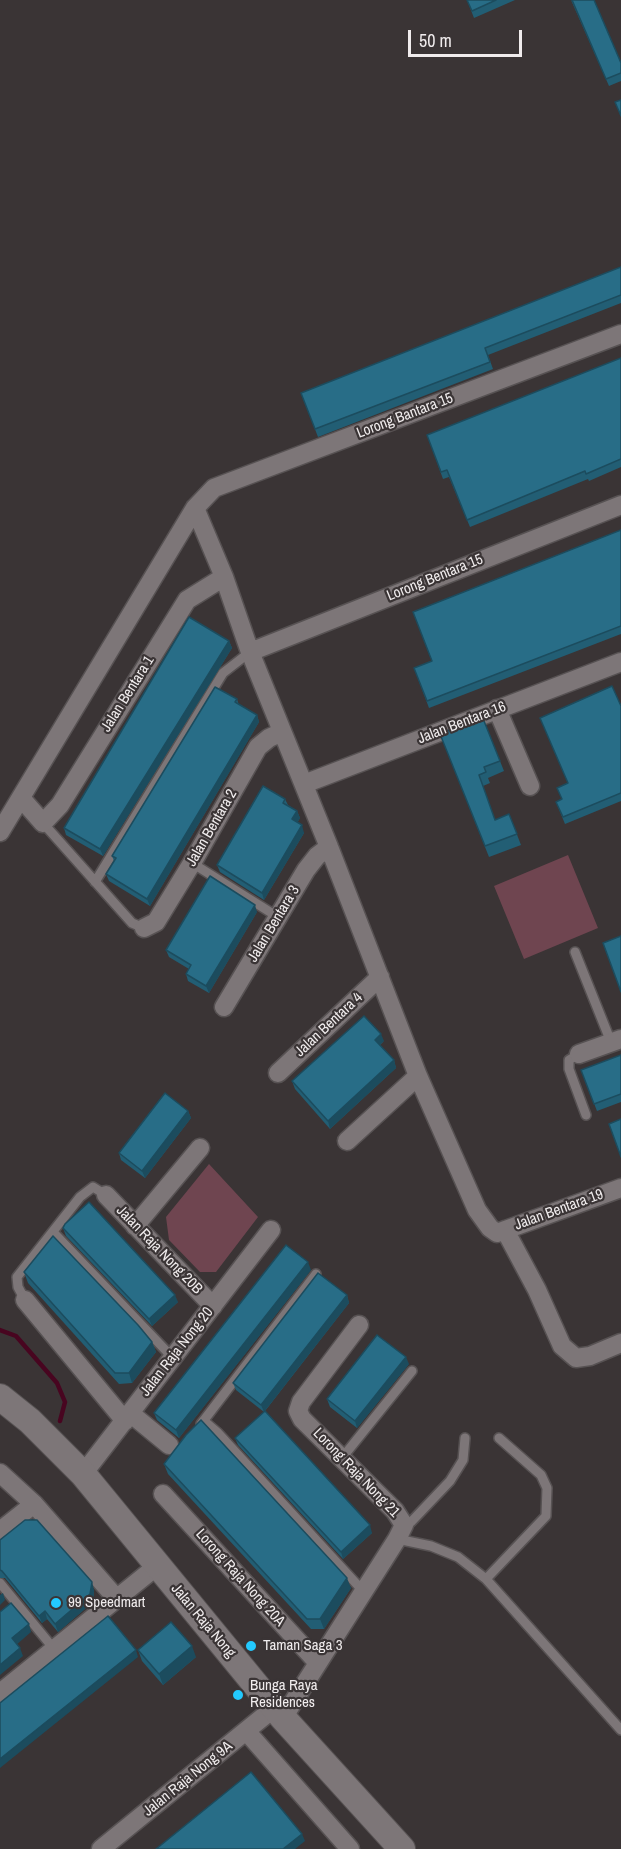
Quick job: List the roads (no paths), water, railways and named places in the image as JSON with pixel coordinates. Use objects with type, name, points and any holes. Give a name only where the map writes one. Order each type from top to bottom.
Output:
[{"type":"main road","name":"Jalan Raja Nong","points":[[0,1397],[30,1421],[83,1474],[279,1713],[402,1849]]},
{"type":"street","name":"Lorong Bantara 15","points":[[0,832],[195,508],[214,488],[621,334]]},
{"type":"street","name":"Lorong Bentara 15","points":[[250,652],[621,505]]},
{"type":"street","points":[[195,508],[418,1076],[477,1210],[490,1228],[501,1232],[537,1290],[562,1346],[576,1358],[590,1356],[621,1343]]},
{"type":"street","name":"Jalan Bentara 1","points":[[43,823],[60,805],[187,600],[224,577]]},
{"type":"street","name":"Jalan Bentara 16","points":[[304,784],[621,662]]},
{"type":"street","points":[[497,709],[530,786]]},
{"type":"street","name":"Jalan Bentara 2","points":[[144,928],[156,922],[258,747],[269,738],[282,732]]},
{"type":"street","points":[[21,798],[43,823]]},
{"type":"street","name":"Jalan Bentara 3","points":[[224,1007],[306,870],[317,856],[329,847]]},
{"type":"street","name":"Jalan Bentara 4","points":[[278,1073],[380,977]]},
{"type":"street","points":[[579,1054],[616,1041]]},
{"type":"street","points":[[347,1141],[418,1076]]},
{"type":"street","points":[[135,1226],[200,1148]]},
{"type":"street","name":"Jalan Bentara 19","points":[[501,1232],[621,1188]]},
{"type":"street","name":"Jalan Raja Nong 20B","points":[[106,1195],[213,1306]]},
{"type":"street","name":"Jalan Raja Nong 20","points":[[83,1474],[271,1230]]},
{"type":"street","points":[[25,1300],[127,1417],[173,1446]]},
{"type":"street","name":"Lorong Raja Nong 21","points":[[279,1713],[318,1663],[401,1532],[395,1511],[302,1419],[298,1411],[301,1402],[359,1325]]},
{"type":"street","points":[[0,1473],[34,1504],[117,1599]]},
{"type":"street","name":"Lorong Raja Nong 20A","points":[[163,1494],[318,1663]]},
{"type":"street","points":[[0,1531],[34,1504]]},
{"type":"street","points":[[0,1693],[157,1566]]},
{"type":"street","name":"Jalan Raja Nong 9A","points":[[101,1849],[247,1732],[279,1713]]},
{"type":"street","points":[[247,1732],[350,1849]]},
{"type":"lane","points":[[95,882],[223,672],[250,652]]},
{"type":"lane","points":[[43,823],[132,923],[144,928]]},
{"type":"lane","points":[[192,863],[278,917]]},
{"type":"lane","points":[[575,952],[616,1041]]},
{"type":"lane","points":[[579,1054],[569,1060],[569,1069],[586,1115]]},
{"type":"lane","points":[[25,1300],[18,1287],[17,1277],[80,1197],[93,1187],[106,1195]]},
{"type":"lane","points":[[53,1232],[173,1358]]},
{"type":"lane","points":[[316,1274],[200,1424],[218,1433],[363,1591]]},
{"type":"lane","points":[[342,1458],[412,1371]]},
{"type":"lane","points":[[465,1437],[463,1460],[450,1481],[401,1532],[458,1557],[486,1579],[621,1730]]},
{"type":"lane","points":[[486,1579],[546,1516],[547,1488],[541,1475],[499,1438]]},
{"type":"lane","points":[[0,1583],[11,1604],[54,1649]]},
{"type":"waterway","points":[[0,1330],[16,1336],[57,1383],[65,1402],[60,1421]]},
{"type":"place","name":"99 Speedmart","points":[[56,1603]]},
{"type":"place","name":"Taman Saga 3","points":[[251,1646]]},
{"type":"place","name":"Bunga Raya Residences","points":[[238,1695]]}]
